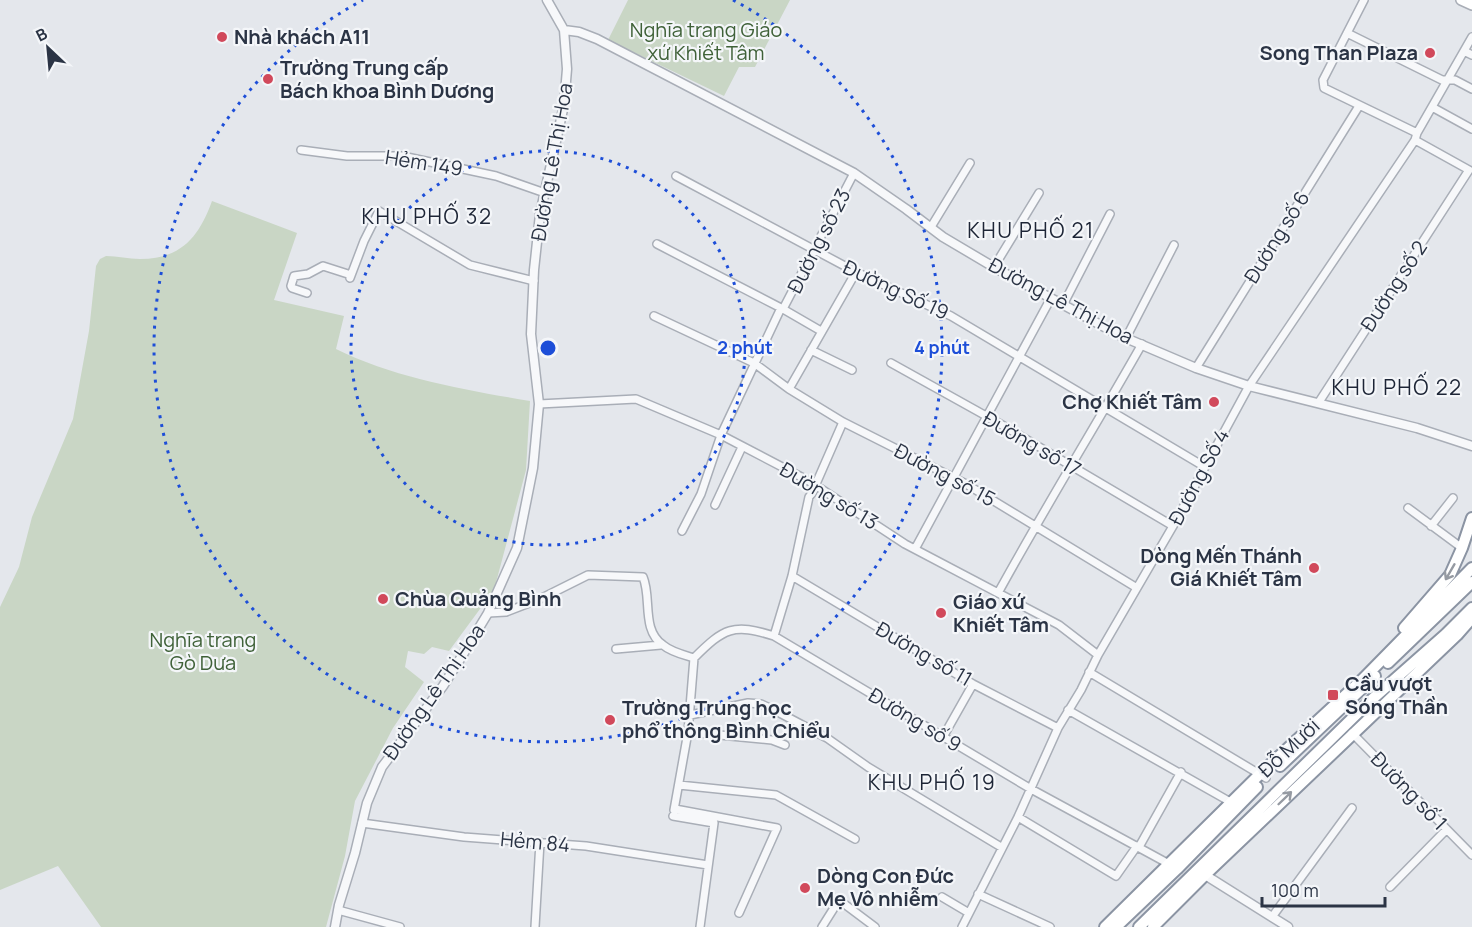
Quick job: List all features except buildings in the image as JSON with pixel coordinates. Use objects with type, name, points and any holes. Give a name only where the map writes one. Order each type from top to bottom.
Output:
[{"type":"highway","points":[[1357,695],[1369,667],[1450,575],[1472,518]]},
{"type":"highway","name":"Đỗ Mười","points":[[1116,927],[1263,776],[1472,568]]},
{"type":"highway","name":"Đỗ Mười","points":[[1263,776],[1357,695],[1472,582]]},
{"type":"highway","name":"Đỗ Mười","points":[[1349,730],[1369,702],[1472,608]]},
{"type":"highway","points":[[1446,634],[1470,620]]},
{"type":"highway","name":"Đỗ Mười","points":[[1145,926],[1349,730],[1470,620]]},
{"type":"highway","name":"Đỗ Mười","points":[[1105,927],[1169,864],[1236,804]]},
{"type":"main road","points":[[1461,0],[1472,5]]},
{"type":"street","points":[[547,0],[564,30]]},
{"type":"street","points":[[1364,0],[1323,80],[1324,88],[1416,136]]},
{"type":"street","name":"Đường Lê Thị Hoa","points":[[334,927],[367,803],[382,767],[443,686],[488,613],[517,548],[533,468],[539,404],[531,334],[534,281],[540,214],[564,105],[567,58],[564,30],[579,32],[597,39],[854,173],[943,237],[1126,338],[1196,368],[1249,386],[1417,428],[1472,446]]},
{"type":"street","points":[[1347,33],[1442,80],[1455,80],[1472,88]]},
{"type":"street","name":"Đường Số 4","points":[[962,927],[1018,817],[1058,728],[1098,654],[1173,526],[1249,386],[1416,136],[1472,37]]},
{"type":"street","points":[[1464,51],[1472,55]]},
{"type":"street","name":"Đường số 6","points":[[1196,368],[1359,106]]},
{"type":"street","points":[[1432,107],[1472,129]]},
{"type":"street","name":"Đường số 2","points":[[1319,402],[1469,170],[1416,136]]},
{"type":"street","name":"Hẻm 149","points":[[301,150],[347,156],[402,156],[496,176],[545,193]]},
{"type":"street","points":[[931,227],[970,163]]},
{"type":"street","name":"Đường số 23","points":[[682,531],[701,494],[721,435],[754,363],[854,173]]},
{"type":"street","name":"Đường Số 19","points":[[676,176],[813,251],[951,316],[1204,467]]},
{"type":"street","points":[[994,267],[1039,193]]},
{"type":"street","points":[[307,293],[292,288],[294,276],[308,274],[323,266],[350,277],[379,211],[470,266],[534,281]]},
{"type":"street","points":[[1064,305],[1110,214]]},
{"type":"street","points":[[657,244],[782,308],[821,331]]},
{"type":"street","points":[[1126,338],[1174,245]]},
{"type":"street","points":[[789,389],[856,272]]},
{"type":"street","points":[[915,549],[1051,298]]},
{"type":"street","points":[[654,316],[754,363]]},
{"type":"street","points":[[998,593],[1034,526],[1072,467],[1142,344]]},
{"type":"street","points":[[811,350],[852,370]]},
{"type":"street","name":"Đường số 15","points":[[754,363],[789,389],[843,422],[954,477],[1137,588]]},
{"type":"street","name":"Đường số 17","points":[[891,363],[987,416],[1173,526]]},
{"type":"street","name":"Đường số 13","points":[[539,404],[636,399],[721,435],[815,484],[915,549],[1059,625],[1098,654]]},
{"type":"street","points":[[774,636],[792,576],[809,497],[843,422]]},
{"type":"street","points":[[715,505],[742,447]]},
{"type":"street","points":[[1431,526],[1453,498]]},
{"type":"street","points":[[1408,508],[1462,548]]},
{"type":"street","points":[[488,613],[506,612],[542,598],[588,575],[643,577],[646,584],[650,624],[661,645]]},
{"type":"street","name":"Đường số 11","points":[[792,576],[973,684],[1058,728]]},
{"type":"street","name":"Đường số 9","points":[[694,658],[711,641],[732,630],[753,629],[774,636],[1031,789],[1169,864]]},
{"type":"street","points":[[616,649],[661,645],[694,658],[688,732],[674,812]]},
{"type":"street","points":[[1089,672],[1263,776]]},
{"type":"street","points":[[943,737],[973,684]]},
{"type":"street","points":[[690,715],[748,703],[774,710],[827,738],[868,767],[1001,847]]},
{"type":"street","points":[[1068,710],[1236,804]]},
{"type":"street","name":"Đường số 1","points":[[1349,730],[1472,855]]},
{"type":"street","points":[[688,732],[772,740],[785,745]]},
{"type":"street","points":[[1018,817],[1116,876],[1138,847],[1180,772]]},
{"type":"street","points":[[679,785],[776,795],[855,839]]},
{"type":"street","points":[[1272,917],[1352,808]]},
{"type":"street","points":[[674,812],[777,828],[739,913]]},
{"type":"street","points":[[674,812],[714,823],[700,927]]},
{"type":"street","name":"Hẻm 84","points":[[362,823],[464,837],[586,846],[708,865]]},
{"type":"street","points":[[1390,887],[1446,830]]},
{"type":"street","points":[[535,927],[540,842]]},
{"type":"street","points":[[1201,872],[1288,927]]},
{"type":"street","points":[[978,894],[1050,927]]},
{"type":"street","points":[[942,897],[969,913]]},
{"type":"street","points":[[822,927],[839,900],[872,926]]},
{"type":"street","points":[[338,910],[400,927]]},
{"type":"green space","name":"Nghĩa trang Giáo xứ Khiết Tâm","points":[[628,0],[790,0],[755,67],[739,67],[724,96],[608,40]]},
{"type":"green space","name":"Nghĩa trang Gò Dưa","points":[[212,201],[297,233],[274,300],[344,316],[336,349],[406,375],[530,401],[526,470],[494,590],[449,651],[432,647],[424,654],[408,651],[405,667],[424,682],[393,728],[355,801],[345,856],[326,927],[101,927],[58,866],[0,890],[0,607],[19,567],[32,517],[73,419],[89,331],[96,266],[100,259],[106,256],[154,258],[177,250],[194,235]]},
{"type":"place","name":"Nhà khách A11","points":[[222,37]]},
{"type":"place","name":"Song Than Plaza","points":[[1430,53]]},
{"type":"place","name":"Trường Trung cấp Bách khoa Bình Dương","points":[[268,79]]},
{"type":"place","name":"Chợ Khiết Tâm","points":[[1214,402]]},
{"type":"place","name":"Dòng Mến Thánh Giá Khiết Tâm","points":[[1314,568]]},
{"type":"place","name":"Chùa Quảng Bình","points":[[383,599]]},
{"type":"place","name":"Giáo xứ Khiết Tâm","points":[[941,613]]},
{"type":"place","name":"Cầu vượt Sóng Thần","points":[[1333,695]]},
{"type":"place","name":"Trường Trung học phổ thông Bình Chiểu","points":[[610,720]]},
{"type":"place","name":"Dòng Con Đức Mẹ Vô nhiễm","points":[[805,888]]},
{"type":"district","name":"KHU PHỐ 32","points":[[427,217]]},
{"type":"district","name":"KHU PHỐ 21","points":[[1031,231]]},
{"type":"district","name":"KHU PHỐ 22","points":[[1397,388]]},
{"type":"district","name":"KHU PHỐ 19","points":[[932,783]]}]
